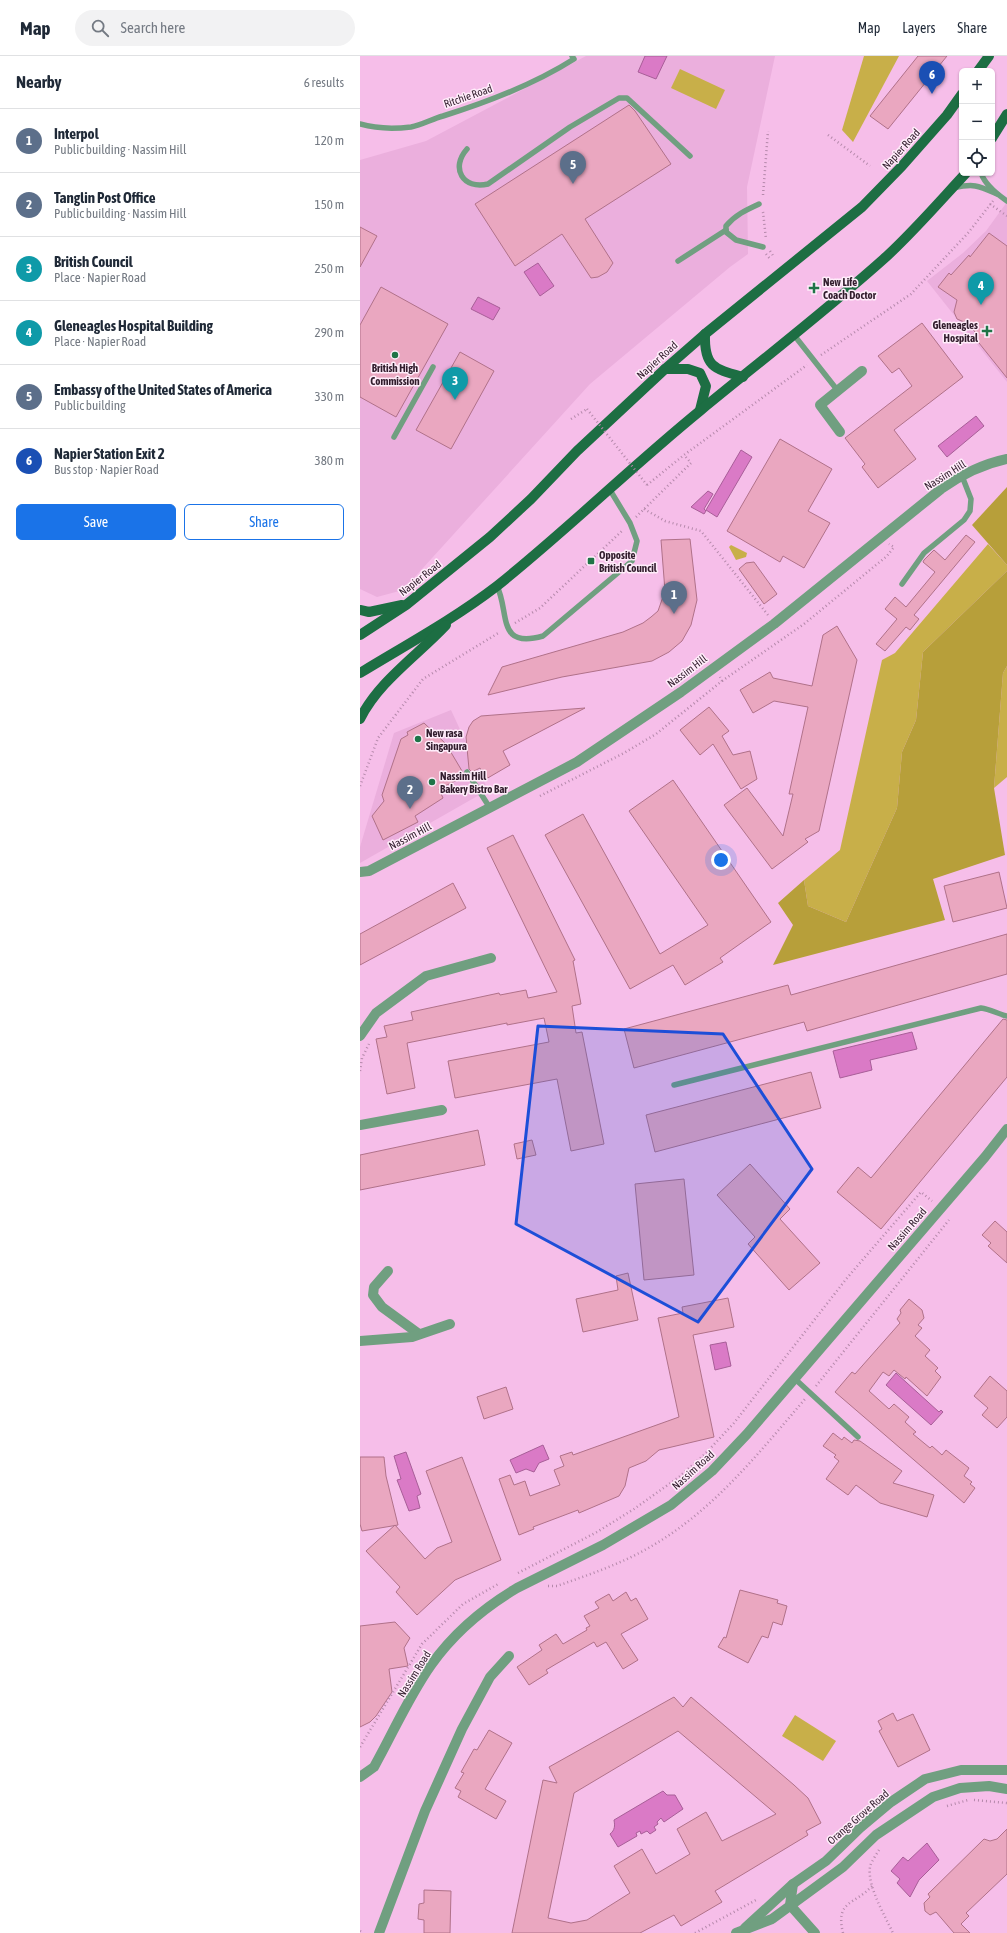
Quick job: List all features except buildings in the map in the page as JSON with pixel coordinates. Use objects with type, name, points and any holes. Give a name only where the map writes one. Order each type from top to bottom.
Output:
[{"type":"main road","points":[[980,68],[989,56]]},
{"type":"main road","name":"Napier Road","points":[[360,635],[406,605],[490,537],[531,499],[577,451],[665,368],[862,207],[902,166],[947,115],[959,98]]},
{"type":"main road","points":[[995,133],[1007,114]]},
{"type":"main road","points":[[360,673],[454,617],[497,586],[610,490],[700,410],[794,335],[887,256],[930,213],[963,176]]},
{"type":"main road","points":[[705,334],[704,348],[709,362],[721,371],[743,377]]},
{"type":"main road","points":[[665,368],[688,369],[700,373],[706,386],[700,410]]},
{"type":"main road","points":[[360,610],[369,612],[406,605]]},
{"type":"main road","points":[[360,719],[365,709],[382,687],[428,645],[454,617]]},
{"type":"street","points":[[840,432],[820,405],[862,371]]},
{"type":"street","name":"Nassim Hill","points":[[360,872],[369,871],[577,762],[681,692],[774,624],[941,489],[962,476],[996,461],[1007,459]]},
{"type":"street","points":[[360,1036],[376,1013],[426,976],[491,958]]},
{"type":"street","points":[[360,1125],[442,1110]]},
{"type":"street","name":"Nassim Road","points":[[360,1777],[374,1767],[431,1665],[480,1614],[504,1595],[604,1545],[671,1505],[712,1471],[728,1455],[1007,1129]]},
{"type":"street","points":[[388,1271],[374,1287],[373,1295],[382,1307],[419,1334]]},
{"type":"street","points":[[360,1341],[412,1337],[450,1324]]},
{"type":"street","points":[[379,1933],[425,1811],[462,1729],[490,1677],[509,1656]]},
{"type":"street","name":"Orange Grove Road","points":[[740,1931],[793,1884],[826,1861],[860,1828],[891,1802],[925,1779],[961,1770],[1007,1770]]},
{"type":"street","name":"Orange Grove Road","points":[[740,1931],[772,1918],[843,1868],[876,1835],[934,1797],[960,1788],[989,1786],[1007,1789]]},
{"type":"street","points":[[793,1884],[790,1905],[815,1933]]},
{"type":"lane","name":"Ritchie Road","points":[[360,124],[376,129],[412,127],[474,106],[519,88],[557,70],[574,59],[572,56]]},
{"type":"lane","points":[[467,148],[461,156],[459,167],[463,178],[472,185],[480,186],[488,184],[570,127],[619,98],[627,98],[690,156]]},
{"type":"lane","points":[[982,176],[997,194],[1007,202]]},
{"type":"lane","points":[[952,189],[969,184],[997,194]]},
{"type":"lane","points":[[678,261],[726,230],[726,226],[731,220],[759,204]]},
{"type":"lane","points":[[726,230],[726,232],[736,240],[763,247]]},
{"type":"lane","points":[[794,335],[838,391]]},
{"type":"lane","points":[[394,437],[433,367]]},
{"type":"lane","points":[[902,584],[924,553],[964,520],[970,510],[971,499],[962,476]]},
{"type":"lane","points":[[497,586],[502,596],[507,628],[517,638],[529,640],[542,636],[632,561],[637,541],[630,523],[610,490]]},
{"type":"lane","points":[[467,772],[490,808]]},
{"type":"lane","points":[[674,1085],[981,1008],[1007,1016]]},
{"type":"lane","points":[[794,1378],[858,1437]]},
{"type":"path","points":[[828,134],[870,166]]},
{"type":"path","points":[[571,419],[587,409],[646,486],[684,455],[814,360],[911,294],[961,241],[997,194]]},
{"type":"path","points":[[990,204],[1007,216]]},
{"type":"path","points":[[360,786],[378,738],[423,679],[540,608],[691,463],[684,455]]},
{"type":"path","points":[[644,509],[665,521],[701,531],[774,624]]},
{"type":"path","points":[[722,680],[804,624],[887,556],[894,547],[880,538]]},
{"type":"path","points":[[360,1071],[362,1058],[371,1040]]},
{"type":"path","points":[[517,1574],[597,1532],[634,1510],[679,1477],[705,1454],[734,1423],[847,1278],[921,1192],[940,1208]]},
{"type":"path","points":[[360,1747],[422,1644],[462,1604],[503,1581]]},
{"type":"path","points":[[942,1808],[970,1800],[1007,1803]]},
{"type":"path","points":[[884,1845],[879,1850],[870,1867],[873,1886],[893,1933]]},
{"type":"path","points":[[843,1933],[841,1912],[844,1907],[865,1894],[873,1886]]},
{"type":"highlighted area","points":[[538,1026],[723,1034],[812,1169],[698,1322],[516,1224]]},
{"type":"shaded area","points":[[586,56],[775,56],[747,187],[748,254],[730,267],[590,384],[403,590],[377,597],[360,589],[360,160],[426,141]]},
{"type":"shaded area","points":[[645,56],[667,56],[656,79],[638,72]]},
{"type":"shaded area","points":[[864,56],[899,56],[853,142],[842,130]]},
{"type":"shaded area","points":[[680,69],[725,90],[716,109],[671,88]]},
{"type":"shaded area","name":"Gleneagles Hospital","points":[[1007,202],[1007,382],[927,281],[963,253],[986,231]]},
{"type":"shaded area","points":[[538,263],[554,286],[540,296],[524,272]]},
{"type":"shaded area","points":[[478,297],[500,308],[493,320],[471,309]]},
{"type":"shaded area","points":[[976,416],[984,426],[947,457],[938,446]]},
{"type":"shaded area","points":[[741,450],[752,457],[717,517],[706,510]]},
{"type":"shaded area","points":[[1007,487],[1007,565],[972,525]]},
{"type":"shaded area","points":[[708,491],[713,494],[704,509],[706,511],[704,514],[691,507]]},
{"type":"shaded area","points":[[988,544],[1007,565],[1007,571],[923,652],[916,720],[902,752],[897,808],[846,922],[808,906],[804,880],[840,850],[882,660],[895,653]]},
{"type":"shaded area","points":[[731,545],[747,553],[746,557],[736,560],[729,547]]},
{"type":"shaded area","points":[[1007,571],[1007,666],[1003,673],[994,788],[1005,855],[933,879],[945,920],[773,965],[793,925],[778,903],[804,880],[808,906],[846,922],[897,808],[902,752],[916,720],[923,652]]},
{"type":"shaded area","points":[[1007,666],[1007,777],[994,788],[1003,673]]},
{"type":"shaded area","points":[[451,710],[488,790],[360,863],[360,847],[394,733]]},
{"type":"shaded area","points":[[912,1032],[917,1049],[870,1060],[872,1070],[840,1078],[833,1051]]},
{"type":"shaded area","points":[[726,1342],[731,1366],[715,1370],[710,1345]]},
{"type":"shaded area","points":[[896,1373],[939,1412],[941,1410],[943,1412],[931,1425],[886,1385]]},
{"type":"shaded area","points":[[543,1445],[549,1459],[539,1463],[534,1472],[526,1469],[516,1473],[510,1460]]},
{"type":"shaded area","points":[[406,1452],[421,1494],[417,1496],[420,1508],[409,1511],[397,1480],[401,1479],[394,1456]]},
{"type":"shaded area","points":[[795,1715],[836,1741],[823,1761],[782,1736]]},
{"type":"shaded area","points":[[663,1791],[667,1795],[675,1795],[683,1809],[664,1822],[661,1818],[657,1822],[658,1824],[654,1827],[656,1830],[650,1834],[647,1831],[641,1834],[640,1831],[636,1833],[637,1836],[618,1847],[610,1834],[614,1828],[614,1820]]},
{"type":"shaded area","points":[[927,1843],[939,1860],[919,1880],[910,1897],[897,1883],[900,1879],[891,1871],[903,1857],[908,1861]]},
{"type":"place","name":"Napier Station Exit 2","points":[[932,94]]},
{"type":"place","name":"Embassy of the United States of America","points":[[573,184]]},
{"type":"place","name":"New Life Coach Doctor","points":[[814,288]]},
{"type":"place","name":"Gleneagles Hospital Building","points":[[981,305]]},
{"type":"place","name":"Gleneagles Hospital","points":[[987,331]]},
{"type":"place","name":"British High Commission","points":[[395,355]]},
{"type":"place","name":"British Council","points":[[455,400]]},
{"type":"place","name":"Opposite British Council","points":[[591,561]]},
{"type":"place","name":"Interpol","points":[[674,614]]},
{"type":"place","name":"New rasa Singapura","points":[[418,739]]},
{"type":"place","name":"Nassim Hill Bakery Bistro Bar","points":[[432,782]]},
{"type":"place","name":"Tanglin Post Office","points":[[410,809]]}]
